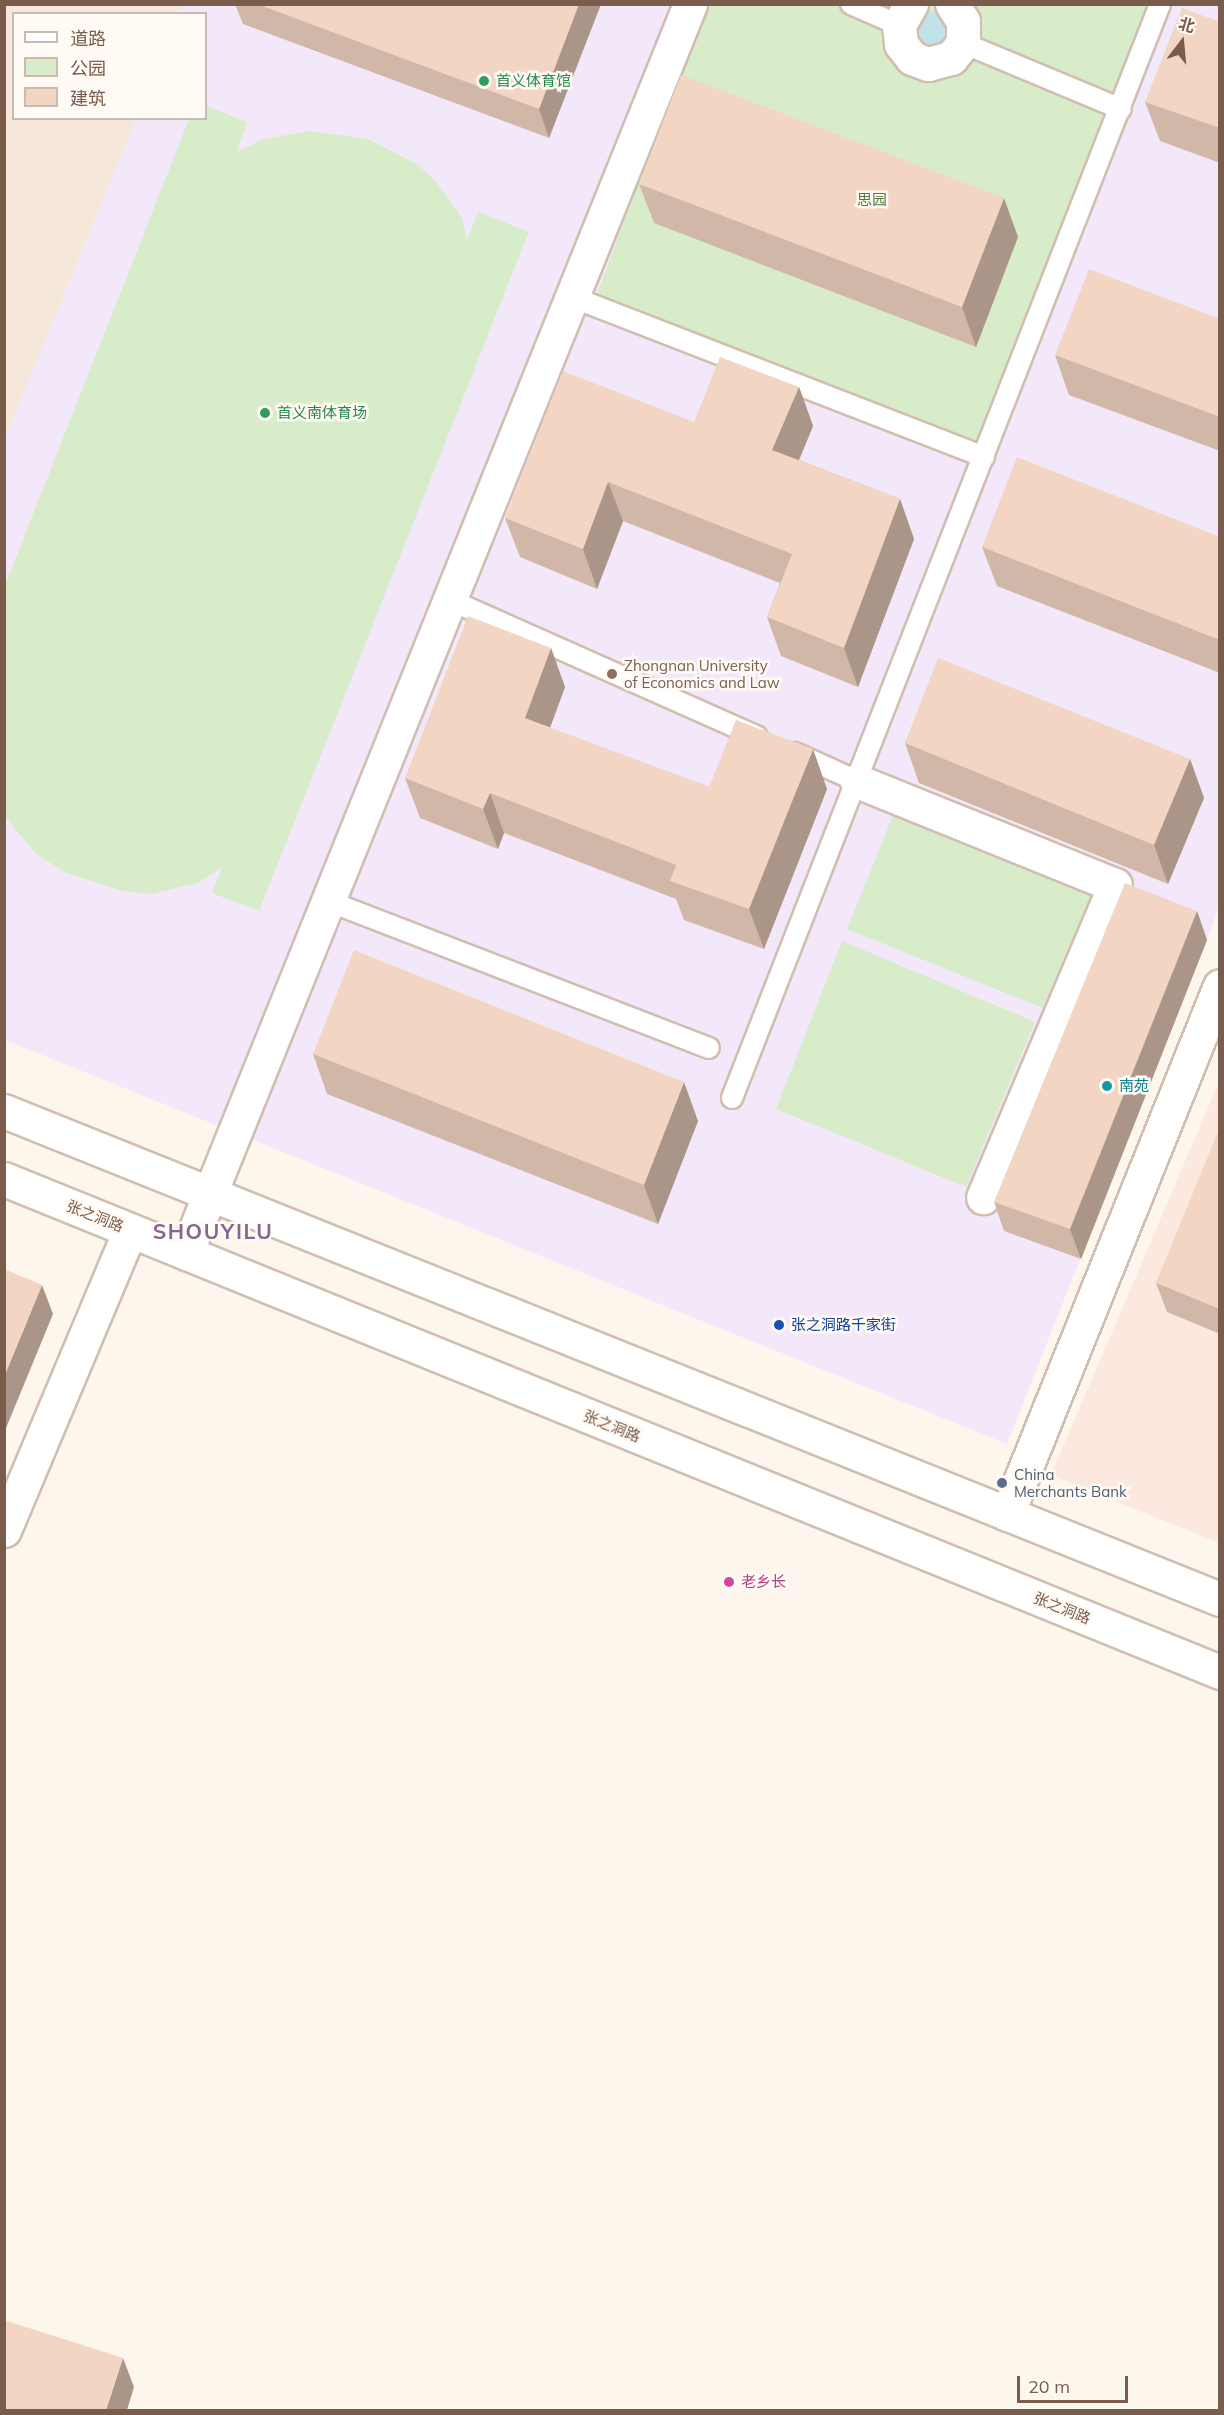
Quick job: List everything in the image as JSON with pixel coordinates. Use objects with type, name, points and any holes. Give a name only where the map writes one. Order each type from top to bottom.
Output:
[{"type":"street","points":[[186,1253],[690,4]]},
{"type":"street","points":[[905,14],[898,34],[906,52],[928,64],[951,58],[963,43],[963,21],[952,4]]},
{"type":"street","points":[[856,781],[1115,885],[983,1197]]},
{"type":"street","points":[[1007,1514],[1220,986]]},
{"type":"street","points":[[4,1111],[1220,1599]]},
{"type":"street","name":"张之洞路","points":[[4,1179],[1220,1672]]},
{"type":"street","points":[[4,1530],[130,1230]]},
{"type":"lane","points":[[851,4],[905,14]]},
{"type":"lane","points":[[732,1098],[1160,4]]},
{"type":"lane","points":[[963,43],[1120,109]]},
{"type":"lane","points":[[572,297],[984,457]]},
{"type":"lane","points":[[450,600],[856,781]]},
{"type":"lane","points":[[328,901],[709,1048]]},
{"type":"shaded area","points":[[5,5],[182,5],[178,12],[12,12],[12,120],[136,120],[5,441]]},
{"type":"shaded area","name":"Zhongnan University of Economics and Law","points":[[182,5],[1219,5],[1219,908],[1007,1444],[5,1040],[4,441],[136,120],[207,120],[207,12],[178,12]]},
{"type":"shaded area","points":[[1219,1082],[1219,1543],[1051,1475]]},
{"type":"green space","name":"思园","points":[[704,5],[1158,5],[984,457],[596,297]]},
{"type":"green space","name":"首义南体育场","points":[[207,106],[247,122],[237,152],[263,139],[310,131],[368,139],[417,164],[436,182],[462,217],[467,240],[478,212],[529,232],[259,911],[212,893],[222,867],[198,883],[151,894],[122,891],[64,872],[35,853],[5,816],[5,585],[189,120],[207,120]]},
{"type":"green space","points":[[894,813],[1092,892],[1043,1008],[847,929]]},
{"type":"green space","points":[[842,941],[1035,1022],[966,1187],[776,1109]]},
{"type":"water","points":[[934,12],[946,18],[950,43],[920,49],[913,25],[921,15]]},
{"type":"building","name":"首义体育馆","points":[[257,4],[579,4],[539,109]]},
{"type":"building","points":[[1182,8],[1220,22],[1220,128],[1145,102]]},
{"type":"building","points":[[681,75],[1004,198],[962,307],[639,184]]},
{"type":"building","points":[[1089,269],[1220,319],[1220,417],[1055,355]]},
{"type":"building","points":[[720,357],[799,387],[772,450],[900,499],[844,648],[767,617],[792,554],[608,482],[583,549],[505,518],[563,371],[694,422]]},
{"type":"building","points":[[1017,457],[1220,537],[1220,640],[982,547]]},
{"type":"building","points":[[468,616],[551,648],[525,718],[709,787],[736,720],[813,749],[749,909],[670,881],[676,865],[490,793],[483,809],[405,778]]},
{"type":"building","points":[[938,658],[1190,759],[1154,845],[905,743]]},
{"type":"building","name":"南苑","points":[[1125,883],[1197,911],[1070,1229],[994,1202]]},
{"type":"building","points":[[354,950],[684,1082],[644,1185],[313,1054]]},
{"type":"building","points":[[1217,1134],[1220,1135],[1220,1309],[1156,1283]]},
{"type":"building","points":[[4,1269],[42,1285],[4,1377]]},
{"type":"building","points":[[4,2320],[123,2358],[106,2410],[4,2410]]},
{"type":"place","name":"首义体育馆","points":[[484,81]]},
{"type":"place","name":"首义南体育场","points":[[265,413]]},
{"type":"place","name":"Zhongnan University of Economics and Law","points":[[612,674]]},
{"type":"place","name":"南苑","points":[[1107,1086]]},
{"type":"place","name":"张之洞路千家街","points":[[779,1325]]},
{"type":"place","name":"China Merchants Bank","points":[[1002,1483]]},
{"type":"place","name":"老乡长","points":[[729,1582]]},
{"type":"district","name":"SHOUYILU","points":[[213,1231]]}]
